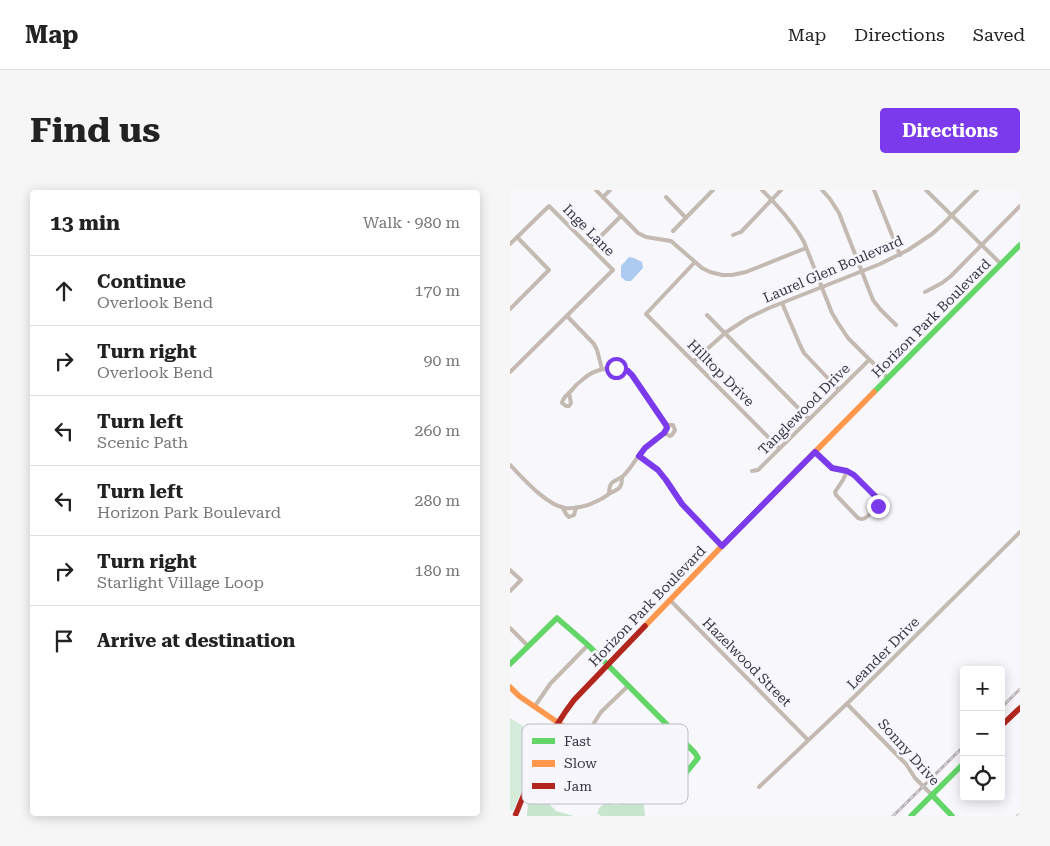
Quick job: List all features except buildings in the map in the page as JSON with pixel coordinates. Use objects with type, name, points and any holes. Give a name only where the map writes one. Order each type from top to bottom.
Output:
[{"type":"street","points":[[596,190],[638,233],[646,237],[671,241],[694,262],[710,272],[732,275],[746,272],[806,248]]},
{"type":"street","points":[[603,197],[610,190]]},
{"type":"street","points":[[673,231],[713,190]]},
{"type":"street","points":[[762,190],[794,224],[802,238],[832,313],[841,328],[848,338],[888,378]]},
{"type":"street","points":[[733,235],[741,232],[782,190]]},
{"type":"street","points":[[822,190],[836,208],[875,303],[896,325]]},
{"type":"street","points":[[874,190],[900,255]]},
{"type":"street","points":[[926,190],[1001,264]]},
{"type":"street","name":"Laurel Glen Boulevard","points":[[694,361],[725,333],[748,318],[900,255],[932,234],[976,190]]},
{"type":"street","points":[[666,197],[686,218]]},
{"type":"street","name":"Inge Lane","points":[[517,237],[549,206],[613,270],[567,316]]},
{"type":"street","points":[[925,292],[946,280],[1020,206]]},
{"type":"street","points":[[590,246],[621,216]]},
{"type":"street","points":[[510,244],[517,237],[550,270],[510,309]]},
{"type":"street","name":"Horizon Park Boulevard","points":[[555,724],[574,700],[722,546],[1020,246]]},
{"type":"street","name":"Hilltop Drive","points":[[694,262],[646,314],[779,448]]},
{"type":"street","points":[[782,303],[804,353],[839,390]]},
{"type":"street","points":[[706,315],[809,419]]},
{"type":"street","points":[[510,372],[567,316],[598,350],[602,369]]},
{"type":"street","name":"Tanglewood Drive","points":[[752,471],[758,470],[869,360]]},
{"type":"street","points":[[569,393],[581,380],[590,374],[602,369],[622,369],[632,375],[666,425],[667,428],[664,433],[645,448],[622,477],[610,484],[609,493]]},
{"type":"street","points":[[664,433],[670,436],[675,430],[673,425],[666,425]]},
{"type":"street","points":[[815,452],[832,468],[847,471],[854,475],[877,498],[878,506],[865,519],[861,520],[858,518],[834,492],[847,471]]},
{"type":"street","points":[[639,456],[658,470],[682,504],[722,546]]},
{"type":"street","points":[[510,465],[543,497],[563,508],[576,508],[616,491],[621,486],[622,477]]},
{"type":"street","points":[[563,508],[569,517],[574,515],[576,508]]},
{"type":"street","name":"Leander Drive","points":[[758,787],[847,704],[1020,532]]},
{"type":"street","points":[[510,570],[521,580],[510,591]]},
{"type":"street","name":"Hazelwood Street","points":[[670,600],[808,740]]},
{"type":"street","points":[[510,664],[556,618],[588,645],[666,724]]},
{"type":"street","points":[[510,628],[528,646]]},
{"type":"street","points":[[535,706],[550,684],[588,645]]},
{"type":"street","points":[[510,686],[519,696],[561,724]]},
{"type":"street","points":[[594,724],[601,712],[628,686]]},
{"type":"street","name":"Sonny Drive","points":[[847,704],[906,764],[915,778],[952,816]]},
{"type":"street","points":[[1005,722],[1020,708]]},
{"type":"street","points":[[688,746],[698,758],[688,770]]},
{"type":"street","points":[[911,816],[960,767]]},
{"type":"street","name":"Horizon Park Boulevard","points":[[515,816],[522,798]]},
{"type":"green space","points":[[510,718],[522,725],[522,790],[513,811],[510,810]]},
{"type":"green space","points":[[528,804],[549,804],[556,811],[574,816],[527,816]]},
{"type":"green space","points":[[604,804],[642,804],[645,816],[601,816],[597,813]]},
{"type":"water","points":[[629,257],[642,262],[643,268],[631,281],[626,281],[621,277],[621,266]]},
{"type":"railway","points":[[1005,704],[1020,689]]},
{"type":"railway","points":[[893,816],[960,750]]},
{"type":"traffic: fast","points":[[874,392],[1020,245]]},
{"type":"traffic: fast","points":[[510,664],[557,618],[588,645],[666,724]]},
{"type":"traffic: fast","points":[[688,746],[698,758],[688,770]]},
{"type":"traffic: fast","points":[[911,816],[960,767]]},
{"type":"traffic: fast","points":[[932,795],[952,816]]},
{"type":"traffic: slow","points":[[645,626],[874,392]]},
{"type":"traffic: slow","points":[[510,687],[519,696],[560,724]]},
{"type":"traffic: jam","points":[[558,724],[574,700],[645,626]]},
{"type":"traffic: jam","points":[[1005,722],[1020,708]]},
{"type":"traffic: jam","points":[[515,816],[522,798]]},
{"type":"route","points":[[616,368],[628,371],[632,375],[667,428],[639,456],[658,470],[682,504],[722,546],[815,452],[832,468],[847,471],[854,475],[877,498],[878,506]]}]
